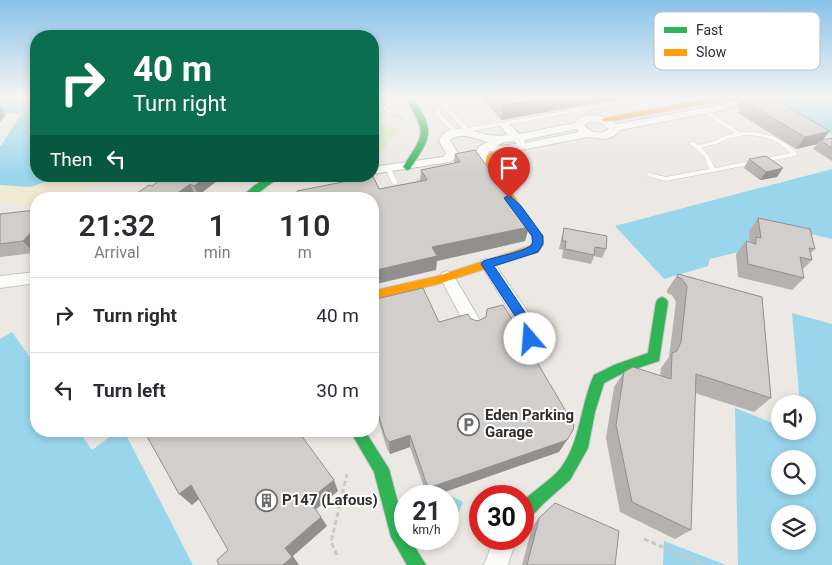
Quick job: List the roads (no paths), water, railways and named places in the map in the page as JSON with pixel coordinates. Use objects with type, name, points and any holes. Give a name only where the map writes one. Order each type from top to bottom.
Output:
[{"type":"street","points":[[407,167],[426,137],[424,124]]},
{"type":"street","points":[[504,124],[525,146]]},
{"type":"street","points":[[379,294],[447,277],[534,249],[538,244],[537,236],[489,167],[490,157],[516,137],[571,124]]},
{"type":"street","points":[[582,124],[588,134]]},
{"type":"street","points":[[610,124],[615,128],[634,124]]},
{"type":"street","points":[[461,131],[466,140],[484,147],[504,145],[525,146],[588,134],[606,136],[612,134],[615,128]]},
{"type":"street","points":[[379,170],[446,160],[451,157],[452,153],[444,139],[448,135],[461,131],[504,145]]},
{"type":"street","points":[[484,147],[480,162],[490,179],[518,208]]},
{"type":"street","points":[[252,192],[267,182]]},
{"type":"street","points":[[487,264],[531,330],[528,342],[515,347]]},
{"type":"street","points":[[447,277],[474,327]]},
{"type":"street","points":[[0,282],[30,279]]},
{"type":"street","points":[[534,501],[565,474],[580,448],[588,412],[599,380],[619,369],[654,357],[662,302]]},
{"type":"street","points":[[361,437],[381,469],[399,537],[417,565]]},
{"type":"street","points":[[496,565],[501,550]]},
{"type":"lane","points":[[452,124],[461,131],[502,124]]},
{"type":"lane","points":[[456,124],[461,131]]},
{"type":"lane","points":[[724,124],[740,135]]},
{"type":"lane","points":[[649,175],[666,179],[713,170],[795,154],[788,145],[769,135],[725,137],[720,141],[694,145],[706,155],[713,170]]},
{"type":"lane","points":[[389,170],[396,183]]},
{"type":"water","points":[[15,124],[30,124],[30,182],[45,182],[31,187],[0,185],[0,147]]},
{"type":"water","points":[[814,124],[832,124],[832,135]]},
{"type":"water","points":[[832,169],[832,239],[773,225],[779,242],[710,259],[708,266],[664,279],[615,226]]},
{"type":"water","points":[[792,313],[832,324],[832,565],[738,565],[735,408],[771,422],[771,440],[816,440],[816,395],[799,395]]},
{"type":"water","points":[[12,332],[30,358],[30,437],[83,437],[92,450],[110,437],[127,437],[193,565],[0,565],[0,339]]},
{"type":"water","points":[[459,500],[463,502],[459,512]]},
{"type":"water","points":[[664,541],[726,565],[663,565]]},
{"type":"place","name":"Eden Parking Garage","points":[[469,424]]},
{"type":"place","name":"P147 (Lafous)","points":[[266,500]]}]
